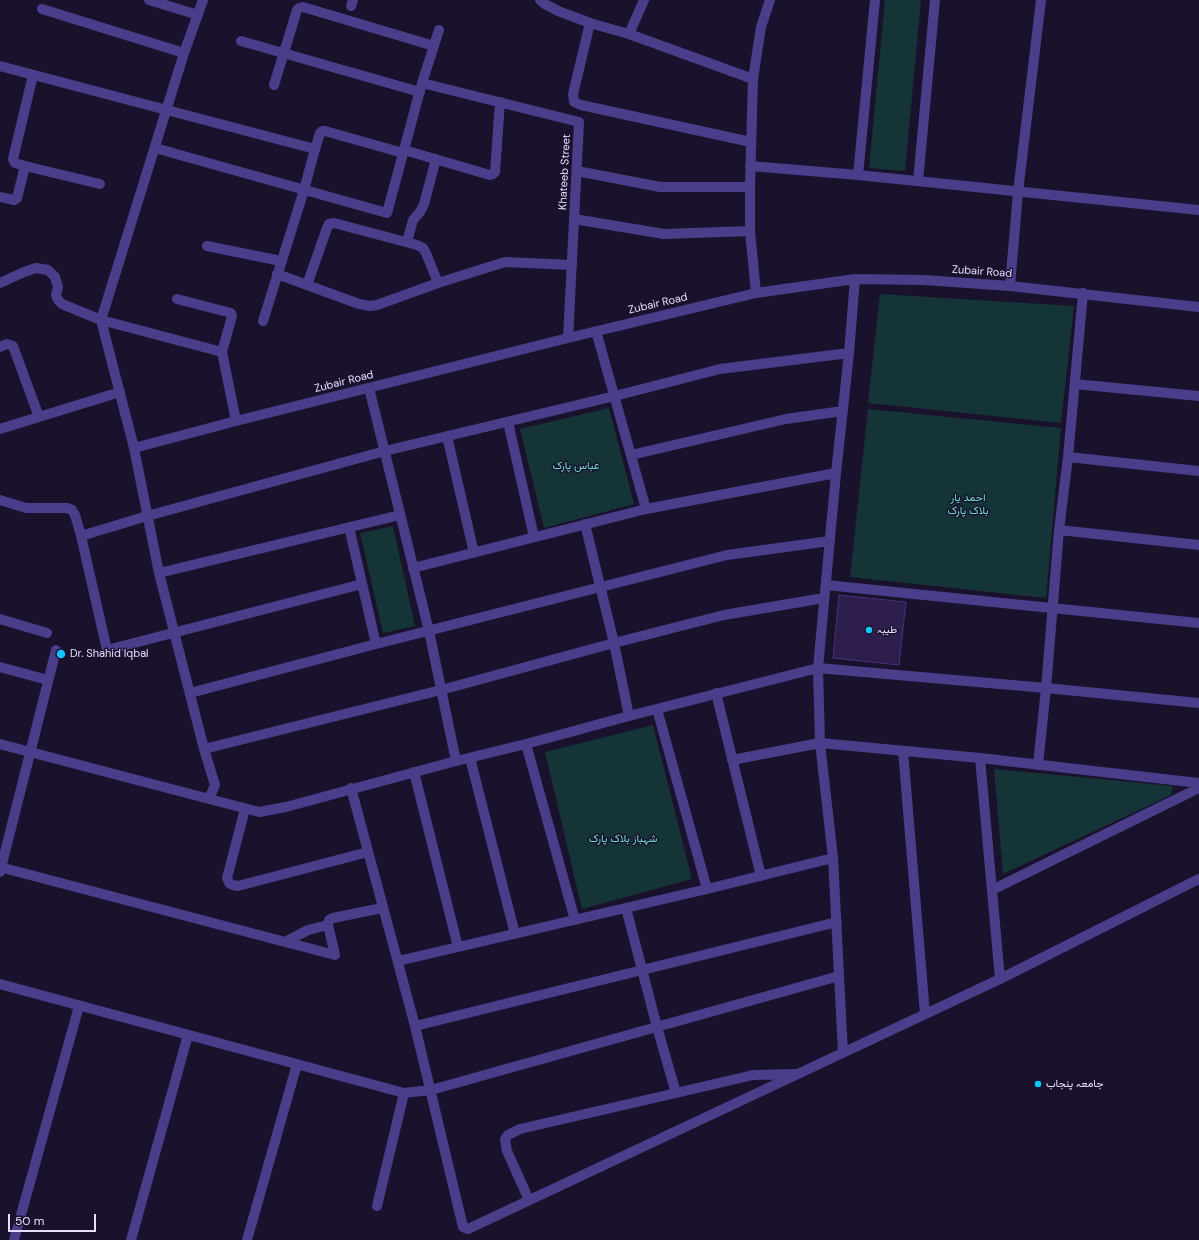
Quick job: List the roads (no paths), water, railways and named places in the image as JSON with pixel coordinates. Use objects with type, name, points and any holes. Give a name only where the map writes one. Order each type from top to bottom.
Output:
[{"type":"street","points":[[149,0],[198,15]]},
{"type":"street","points":[[203,0],[184,53],[101,320],[134,448],[159,573],[204,749],[215,785],[209,799]]},
{"type":"street","points":[[540,0],[558,11],[590,23],[629,34],[753,79]]},
{"type":"street","points":[[629,34],[644,0]]},
{"type":"street","points":[[756,293],[750,231],[750,166],[753,79],[761,26],[770,0]]},
{"type":"street","points":[[858,175],[875,0]]},
{"type":"street","points":[[918,182],[935,0]]},
{"type":"street","points":[[1010,286],[1018,192],[1041,0]]},
{"type":"street","points":[[274,84],[297,10],[303,7],[434,46]]},
{"type":"street","points":[[42,9],[184,53]]},
{"type":"street","points":[[590,23],[574,94],[574,102],[581,105],[751,142]]},
{"type":"street","points":[[155,148],[387,213],[421,87],[439,30]]},
{"type":"street","name":"Khateeb Street","points":[[241,41],[421,87],[500,102],[579,122],[568,338]]},
{"type":"street","points":[[0,66],[315,149]]},
{"type":"street","points":[[33,75],[13,159],[15,163],[100,184]]},
{"type":"street","points":[[262,321],[304,190],[320,133],[322,131],[436,159],[490,175],[495,172],[500,102]]},
{"type":"street","points":[[579,122],[581,105]]},
{"type":"street","points":[[407,242],[413,220],[420,212],[424,204],[436,159]]},
{"type":"street","points":[[0,197],[14,200],[18,198],[25,166]]},
{"type":"street","points":[[750,166],[858,175],[1199,210]]},
{"type":"street","points":[[577,171],[660,187],[750,187]]},
{"type":"street","points":[[574,219],[664,234],[750,231]]},
{"type":"street","points":[[307,285],[327,228],[329,224],[334,223],[407,242],[423,248],[438,283]]},
{"type":"street","points":[[206,246],[281,261]]},
{"type":"street","points":[[277,274],[359,304],[370,306],[377,305],[438,283],[505,262],[572,265]]},
{"type":"street","points":[[0,283],[36,268],[48,270],[55,277],[58,287],[56,295],[62,304],[101,320],[222,352]]},
{"type":"street","points":[[843,1053],[833,858],[820,743],[818,668],[855,279]]},
{"type":"street","name":"Zubair Road","points":[[134,448],[596,331],[756,293],[855,279],[924,280],[1010,286],[1199,307]]},
{"type":"street","points":[[1038,764],[1059,530],[1068,457],[1083,294]]},
{"type":"street","points":[[178,299],[231,313],[232,316],[222,352],[236,421]]},
{"type":"street","points":[[596,331],[646,509]]},
{"type":"street","points":[[0,347],[7,344],[14,346],[39,417]]},
{"type":"street","points":[[81,536],[147,516],[385,451],[615,396],[720,369],[849,353]]},
{"type":"street","points":[[1075,384],[1199,396]]},
{"type":"street","points":[[368,388],[429,631],[456,761]]},
{"type":"street","points":[[0,429],[120,392]]},
{"type":"street","points":[[631,455],[786,420],[843,411]]},
{"type":"street","points":[[508,422],[534,537]]},
{"type":"street","points":[[447,436],[474,553]]},
{"type":"street","points":[[1068,457],[1199,471]]},
{"type":"street","points":[[413,568],[646,509],[836,473]]},
{"type":"street","points":[[0,500],[26,508],[67,508],[72,510],[76,515],[107,650],[362,584]]},
{"type":"street","points":[[159,573],[400,515]]},
{"type":"street","points":[[585,524],[614,643],[629,716]]},
{"type":"street","points":[[348,527],[376,644]]},
{"type":"street","points":[[1059,530],[1199,545]]},
{"type":"street","points":[[190,693],[727,555],[830,540]]},
{"type":"street","points":[[826,585],[1199,623]]},
{"type":"street","points":[[204,749],[441,690],[724,615],[824,598]]},
{"type":"street","points":[[0,619],[47,633]]},
{"type":"street","points":[[56,650],[0,869],[335,955],[328,925],[329,920],[382,908]]},
{"type":"street","points":[[0,667],[48,680]]},
{"type":"street","points":[[0,744],[258,812],[286,807],[351,788],[818,668],[1199,703]]},
{"type":"street","points":[[716,693],[761,876]]},
{"type":"street","points":[[657,709],[707,889]]},
{"type":"street","points":[[732,760],[820,743],[1038,764],[1199,783]]},
{"type":"street","points":[[526,744],[575,920]]},
{"type":"street","points":[[903,751],[926,1014]]},
{"type":"street","points":[[470,758],[515,934]]},
{"type":"street","points":[[980,758],[1000,979]]},
{"type":"street","points":[[414,772],[458,947]]},
{"type":"street","points":[[351,788],[382,908],[415,1026],[463,1227],[468,1230],[1000,979],[1199,878]]},
{"type":"street","points":[[992,890],[1199,788]]},
{"type":"street","points":[[245,809],[228,878],[229,883],[233,885],[238,886],[368,852]]},
{"type":"street","points":[[398,961],[833,858]]},
{"type":"street","points":[[626,908],[676,1093]]},
{"type":"street","points":[[415,1026],[837,922]]},
{"type":"street","points":[[285,942],[308,930],[328,925]]},
{"type":"street","points":[[0,984],[404,1093],[430,1090],[839,976]]},
{"type":"street","points":[[14,1240],[79,1006]]},
{"type":"street","points":[[131,1240],[188,1035]]},
{"type":"street","points":[[247,1240],[297,1064]]},
{"type":"street","points":[[529,1200],[507,1151],[505,1139],[508,1134],[520,1129],[753,1075],[800,1074]]},
{"type":"street","points":[[377,1206],[404,1093]]},
{"type":"place","name":"طیبہ","points":[[869,630]]},
{"type":"place","name":"Dr. Shahid Iqbal","points":[[61,654]]},
{"type":"place","name":"جامعہ پنجاب","points":[[1038,1084]]},
{"type":"park label","name":"عباس پارک","points":[[576,466]]},
{"type":"park label","name":"احمد یار بلاک پارک","points":[[968,504]]},
{"type":"park label","name":"شہباز بلاک پارک","points":[[623,839]]}]
